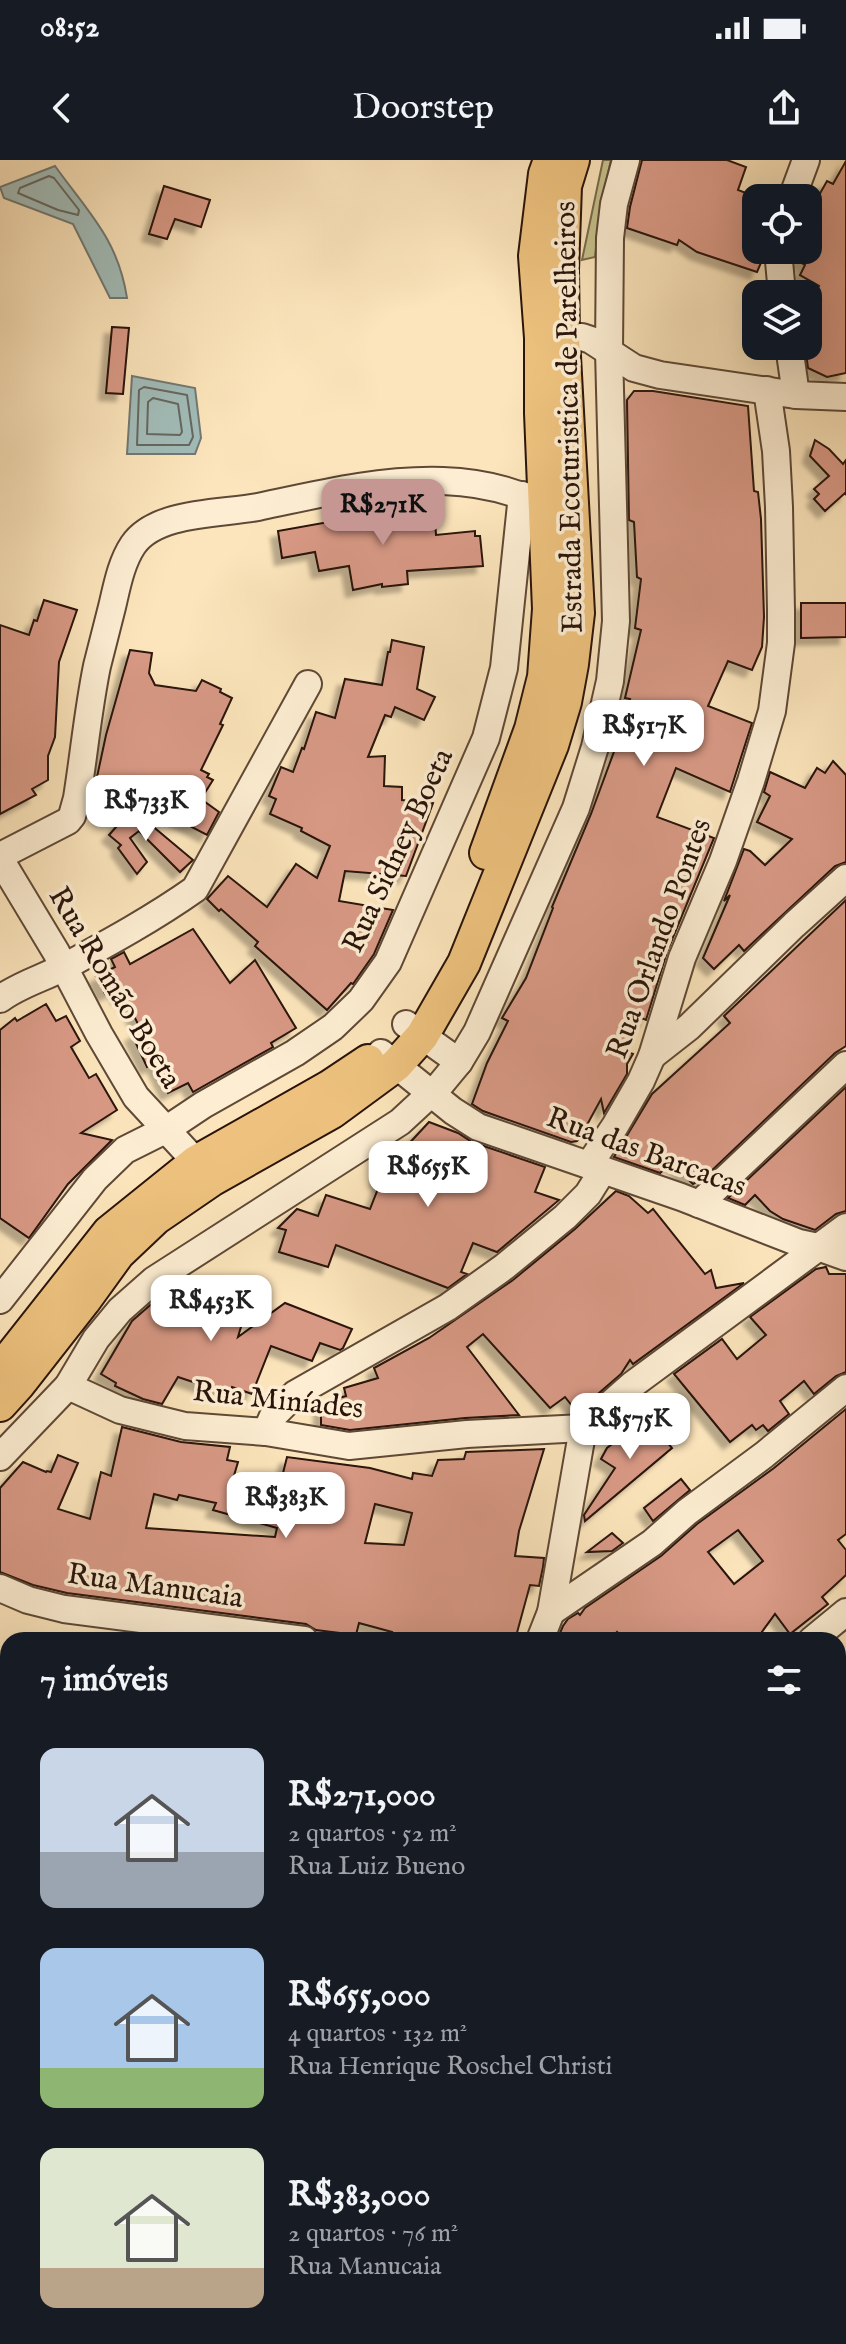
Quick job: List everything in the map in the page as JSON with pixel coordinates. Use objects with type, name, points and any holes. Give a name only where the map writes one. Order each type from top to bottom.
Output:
[{"type":"main road","name":"Estrada Ecoturistica de Parelheiros","points":[[550,160],[545,174],[535,256],[552,338]]},
{"type":"main road","name":"Estrada Ecoturistica de Parelheiros","points":[[0,1370],[109,1232],[329,1087],[388,1059],[414,1030],[478,874],[531,729],[564,611],[541,413],[552,338],[565,186],[573,160]]},
{"type":"main road","name":"Estrada Ecoturistica de Parelheiros","points":[[0,1405],[75,1313],[118,1254],[204,1171]]},
{"type":"street","points":[[0,1457],[68,1386],[104,1329],[120,1310],[154,1280],[400,1122],[433,1093],[459,1062],[492,1002],[576,808],[595,747],[610,681],[616,621],[609,351],[610,238],[614,204],[626,160]]},
{"type":"street","points":[[797,184],[806,160]]},
{"type":"street","points":[[552,338],[582,337],[591,340],[634,368],[660,375],[796,395],[846,397]]},
{"type":"street","points":[[791,360],[796,395]]},
{"type":"street","name":"Rua Orlando Pontes","points":[[266,1432],[273,1416],[295,1394],[448,1307],[545,1235],[588,1194],[596,1167],[652,1056],[682,958],[723,861],[772,711],[781,643],[781,610],[776,451],[767,390]]},
{"type":"street","points":[[0,857],[72,816],[104,639],[127,555],[142,534],[165,523],[206,513],[254,508],[364,485],[468,482],[551,494]]},
{"type":"street","name":"Rua Sidney Boeta","points":[[0,1300],[95,1179],[125,1150],[167,1129],[333,1027],[361,1000],[388,962],[486,738],[551,494]]},
{"type":"street","points":[[564,611],[616,621]]},
{"type":"street","points":[[0,999],[169,908],[195,889],[308,684]]},
{"type":"street","name":"Rua Romão Boeta","points":[[0,857],[136,1097],[204,1171]]},
{"type":"street","points":[[652,1056],[689,1027],[846,878]]},
{"type":"street","points":[[414,1030],[459,1062]]},
{"type":"street","name":"Rua das Barcacas","points":[[388,1059],[478,1127],[699,1204],[799,1243],[846,1257]]},
{"type":"street","points":[[699,1204],[846,1065]]},
{"type":"street","points":[[543,1632],[551,1612],[583,1428],[632,1385],[846,1227]]},
{"type":"street","name":"Rua Miníades","points":[[68,1386],[120,1410],[185,1426],[266,1432],[349,1446],[467,1434],[583,1428]]},
{"type":"street","points":[[551,1612],[652,1543],[846,1388]]},
{"type":"street","name":"Rua Manucaia","points":[[0,1588],[28,1600],[161,1631]]},
{"type":"street","points":[[822,1632],[846,1612]]},
{"type":"shaded area","points":[[603,160],[611,160],[601,203],[595,257],[582,260]]},
{"type":"water","points":[[55,166],[109,242],[123,277],[127,298],[110,298],[73,224],[4,198],[0,187]]},
{"type":"water","points":[[132,376],[195,388],[201,438],[195,454],[127,454]]},
{"type":"building","points":[[642,160],[727,160],[746,167],[738,190],[742,192],[742,264],[760,264],[757,272],[697,252],[679,240],[677,245],[627,228]]},
{"type":"building","points":[[846,161],[846,373],[827,377],[808,368],[807,360],[822,360],[822,280],[809,280],[800,275],[803,264],[822,264],[822,190],[827,181],[833,184]]},
{"type":"building","points":[[164,186],[210,200],[201,227],[175,219],[167,239],[149,234]]},
{"type":"building","points":[[112,327],[129,328],[123,394],[106,393]]},
{"type":"building","points":[[634,391],[653,391],[748,406],[754,491],[758,492],[761,519],[762,647],[752,670],[728,661],[708,706],[752,723],[730,792],[676,768],[657,817],[714,838],[667,952],[646,1020],[637,1016],[624,1050],[633,1054],[627,1064],[627,1074],[604,1113],[601,1099],[581,1136],[571,1142],[483,1111],[472,1104],[487,1063],[508,1021],[502,1018],[526,978],[591,814],[630,699],[625,698],[641,630],[635,628],[641,579],[637,577],[634,522],[629,520],[627,400]]},
{"type":"building","points":[[815,440],[843,464],[846,460],[846,495],[825,511],[814,499],[819,494],[814,489],[829,476],[810,456]]},
{"type":"building","points":[[434,506],[436,535],[475,531],[475,536],[480,536],[483,566],[407,571],[408,584],[382,587],[382,584],[353,590],[349,566],[319,571],[315,552],[282,558],[278,531],[340,520],[339,515],[355,511],[357,518],[367,515],[369,520],[403,514],[403,508]]},
{"type":"building","points":[[44,600],[77,610],[59,662],[55,737],[48,756],[48,780],[32,789],[36,795],[0,814],[0,625],[29,635]]},
{"type":"building","points":[[801,603],[846,603],[846,637],[801,638]]},
{"type":"building","points":[[392,640],[424,647],[417,689],[435,697],[424,720],[395,707],[391,717],[385,715],[368,757],[385,756],[384,786],[402,787],[402,800],[433,803],[406,876],[345,871],[339,901],[393,910],[374,954],[353,984],[327,1010],[255,946],[258,942],[207,899],[228,876],[267,907],[296,864],[317,878],[330,846],[301,831],[302,828],[270,814],[276,799],[269,796],[281,767],[293,772],[316,712],[335,718],[345,679],[382,685]]},
{"type":"building","points":[[130,650],[152,653],[149,673],[155,685],[196,691],[202,680],[232,698],[220,724],[223,725],[201,770],[213,780],[201,799],[219,812],[207,835],[123,791],[114,804],[96,798],[94,791],[106,735]]},
{"type":"building","points":[[833,761],[846,775],[846,862],[835,866],[744,951],[739,945],[714,969],[703,958],[730,895],[724,901],[744,849],[765,865],[792,839],[757,822],[770,796],[764,792],[770,772],[805,788],[817,768],[825,773]]},
{"type":"building","points":[[132,809],[193,860],[180,872],[139,831],[130,838],[147,862],[137,874],[118,848],[121,845],[109,835]]},
{"type":"building","points":[[846,900],[846,1046],[705,1177],[693,1184],[671,1163],[660,1173],[614,1157],[652,1094],[730,1023],[724,1016]]},
{"type":"building","points":[[193,929],[230,983],[255,960],[296,1028],[271,1043],[273,1047],[193,1092],[188,1083],[168,1093],[154,1064],[147,1067],[132,1035],[141,1030],[124,996],[120,998],[115,989],[105,994],[96,977],[115,967],[111,959],[124,952],[130,964]]},
{"type":"building","points":[[46,1004],[56,1021],[66,1016],[80,1041],[71,1047],[89,1078],[96,1074],[117,1110],[81,1133],[112,1140],[68,1184],[29,1238],[0,1218],[0,1030],[15,1018],[17,1021]]},
{"type":"building","points":[[846,1087],[846,1211],[836,1214],[815,1230],[783,1219],[755,1195],[745,1205],[728,1198]]},
{"type":"building","points":[[429,1122],[472,1142],[545,1167],[535,1192],[559,1200],[497,1252],[473,1243],[461,1272],[467,1274],[448,1288],[336,1245],[328,1267],[279,1252],[286,1230],[278,1228],[297,1209],[318,1216],[326,1195],[370,1209],[381,1181],[377,1180],[384,1160],[391,1163]]},
{"type":"building","points":[[616,1191],[629,1196],[648,1213],[653,1209],[705,1274],[711,1270],[716,1288],[744,1283],[633,1364],[630,1360],[621,1374],[577,1412],[565,1397],[550,1408],[483,1334],[467,1347],[519,1415],[350,1430],[321,1425],[321,1403],[346,1396],[344,1388],[378,1378],[374,1368],[429,1338],[513,1280]]},
{"type":"building","points":[[826,1267],[829,1274],[846,1274],[846,1372],[814,1394],[804,1381],[780,1401],[789,1414],[768,1431],[763,1425],[756,1430],[752,1425],[730,1442],[674,1374],[722,1339],[737,1359],[766,1335],[750,1317],[816,1269]]},
{"type":"building","points":[[207,1280],[251,1293],[238,1337],[285,1303],[352,1329],[343,1348],[340,1350],[320,1343],[312,1361],[271,1346],[252,1394],[232,1387],[229,1394],[178,1377],[162,1404],[115,1386],[116,1383],[101,1374],[132,1321],[171,1291],[201,1301]]},
{"type":"building","points":[[846,1409],[846,1534],[838,1540],[846,1550],[846,1575],[822,1597],[828,1604],[793,1632],[788,1632],[775,1614],[762,1632],[560,1632],[568,1619],[578,1613],[580,1615],[585,1608],[661,1556],[697,1524],[774,1468]],"holes":[[[738,1530],[763,1561],[734,1584],[708,1552]]]},
{"type":"building","points":[[647,1417],[672,1448],[585,1521],[584,1515],[615,1468],[601,1459],[607,1448]]},
{"type":"building","points":[[122,1427],[181,1442],[230,1447],[227,1460],[238,1462],[233,1479],[279,1489],[287,1457],[370,1468],[412,1479],[413,1473],[432,1476],[438,1460],[464,1459],[466,1452],[544,1449],[519,1531],[515,1556],[544,1558],[539,1586],[530,1585],[517,1632],[392,1632],[359,1623],[357,1632],[332,1632],[316,1630],[306,1624],[67,1593],[33,1585],[0,1572],[0,1488],[23,1462],[46,1472],[51,1472],[58,1455],[78,1463],[58,1509],[90,1519],[101,1472],[111,1476]],"holes":[[[154,1494],[177,1500],[179,1495],[216,1503],[213,1510],[277,1528],[275,1537],[146,1528]],[[375,1504],[412,1513],[404,1545],[365,1543]]]},
{"type":"building","points":[[681,1479],[690,1490],[653,1521],[644,1508]]},
{"type":"building","points":[[612,1533],[623,1543],[612,1551],[587,1552]]}]
